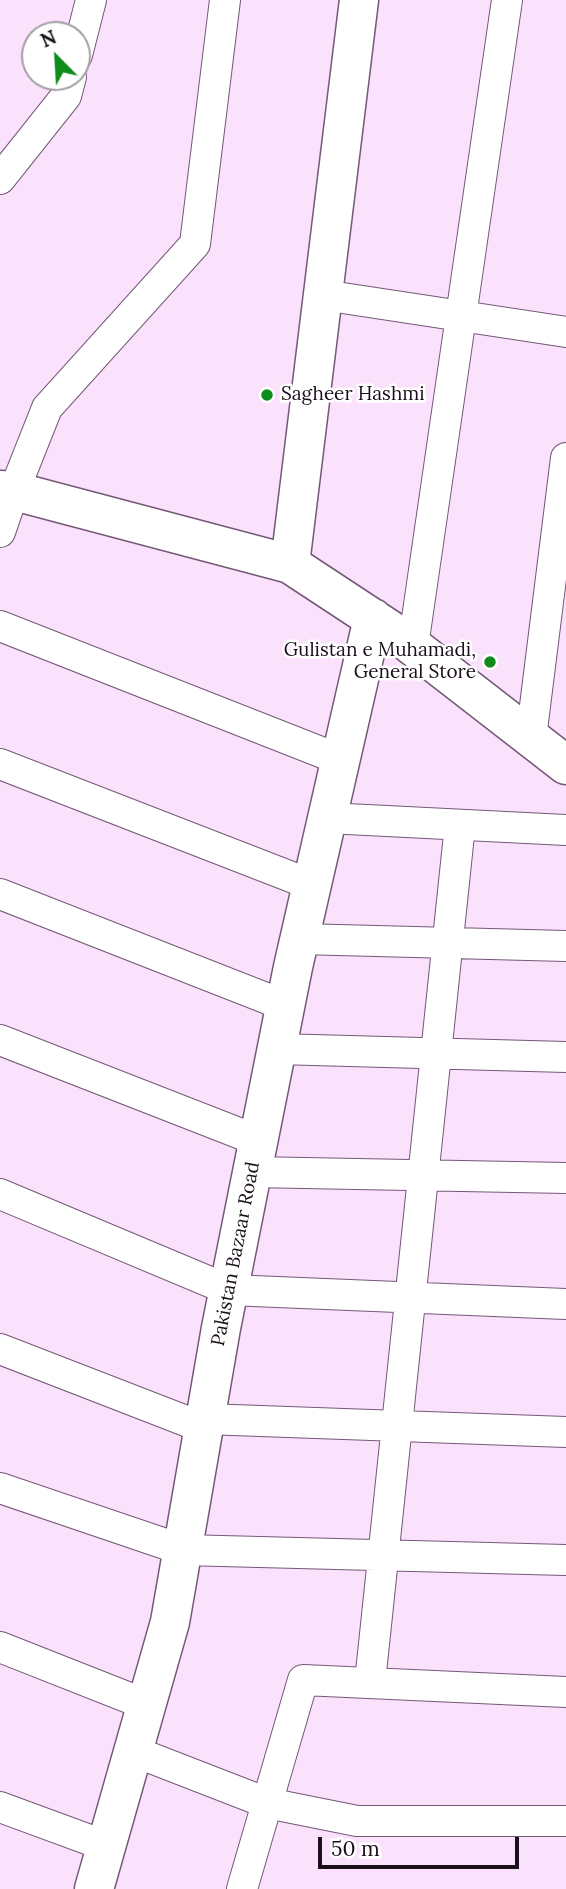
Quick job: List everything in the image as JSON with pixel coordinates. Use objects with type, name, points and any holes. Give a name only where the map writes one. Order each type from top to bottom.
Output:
[{"type":"street","points":[[86,21],[92,0]]},
{"type":"street","points":[[0,532],[7,491],[47,408],[195,244],[225,0]]},
{"type":"street","points":[[290,564],[359,0]]},
{"type":"street","points":[[413,646],[507,0]]},
{"type":"street","points":[[0,179],[67,91]]},
{"type":"street","points":[[323,295],[566,332]]},
{"type":"street","points":[[531,738],[566,458]]},
{"type":"street","points":[[7,491],[290,564],[413,646],[566,765]]},
{"type":"street","name":"Pakistan Bazaar Road","points":[[94,1889],[170,1622],[229,1290],[277,1048],[373,618]]},
{"type":"street","points":[[0,626],[341,760]]},
{"type":"street","points":[[0,764],[312,885]]},
{"type":"street","points":[[327,818],[566,830]]},
{"type":"street","points":[[370,1682],[460,825]]},
{"type":"street","points":[[0,894],[286,1006]]},
{"type":"street","points":[[300,939],[566,946]]},
{"type":"street","points":[[0,1040],[256,1156],[423,1175],[566,1178]]},
{"type":"street","points":[[277,1048],[566,1057]]},
{"type":"street","points":[[0,1194],[229,1290],[566,1304]]},
{"type":"street","points":[[0,1349],[205,1423],[566,1432]]},
{"type":"street","points":[[0,1488],[183,1550],[566,1560]]},
{"type":"street","points":[[0,1647],[146,1705]]},
{"type":"street","points":[[242,1889],[303,1680],[566,1692]]},
{"type":"street","points":[[133,1751],[267,1803],[357,1821],[566,1821]]},
{"type":"street","points":[[0,1807],[106,1846]]},
{"type":"place","name":"Sagheer Hashmi","points":[[267,395]]},
{"type":"place","name":"Gulistan e Muhamadi, General Store","points":[[490,662]]}]
